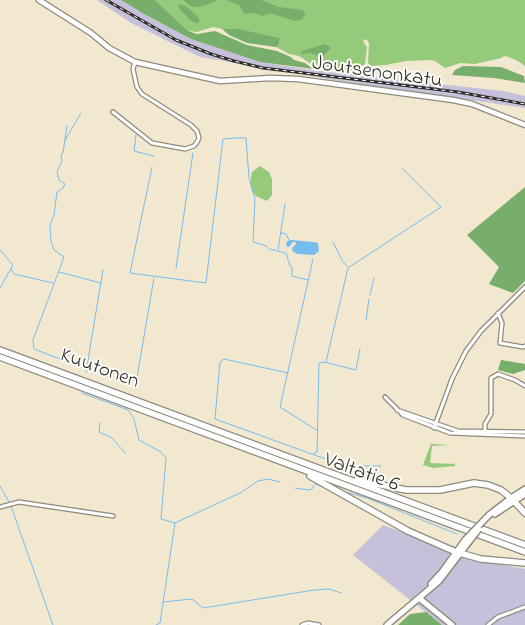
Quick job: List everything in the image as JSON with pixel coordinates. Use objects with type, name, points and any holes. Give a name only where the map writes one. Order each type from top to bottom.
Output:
[{"type":"highway","name":"Kuutonen","points":[[0,350],[187,423]]},
{"type":"highway","name":"Kuutonen","points":[[0,357],[187,423]]},
{"type":"highway","name":"Valtatie 6","points":[[187,423],[276,460],[525,552]]},
{"type":"highway","name":"Valtatie 6","points":[[187,423],[525,545]]},
{"type":"highway","points":[[276,460],[331,486],[408,531],[458,553],[481,559],[525,563]]},
{"type":"highway","points":[[318,469],[379,486],[406,490],[440,490],[474,484],[488,485],[501,490],[525,513]]},
{"type":"main road","points":[[387,625],[419,598],[466,541],[490,517],[525,489]]},
{"type":"main road","points":[[512,499],[525,494]]},
{"type":"main road","points":[[419,598],[452,625]]},
{"type":"street","name":"Joutsenonkatu","points":[[39,0],[91,33],[109,48],[135,62],[220,81],[270,78],[298,79],[454,100],[472,104],[525,125]]},
{"type":"street","points":[[113,112],[152,143],[185,149],[194,146],[197,142],[197,131],[191,125],[142,94],[137,87],[133,69],[135,62]]},
{"type":"street","points":[[435,426],[452,379],[466,352],[481,331],[525,287]]},
{"type":"street","points":[[498,313],[502,323],[500,343],[525,346]]},
{"type":"street","points":[[485,434],[485,424],[491,414],[491,378],[498,374],[525,386]]},
{"type":"street","points":[[385,397],[396,410],[435,426],[458,431],[525,436]]},
{"type":"street","points":[[485,434],[525,432]]},
{"type":"street","points":[[0,507],[19,502],[113,516]]},
{"type":"street","points":[[488,625],[498,617],[525,607]]},
{"type":"street","points":[[302,625],[308,623],[319,625]]},
{"type":"shaded area","points":[[97,0],[121,0],[191,39],[260,62],[311,70],[503,91],[525,96],[525,108],[341,81],[200,57],[131,23]]},
{"type":"shaded area","points":[[383,525],[486,562],[525,569],[525,625],[442,625],[353,555]]},
{"type":"green space","points":[[121,0],[155,0],[188,31],[197,34],[215,31],[247,45],[277,51],[294,60],[305,63],[313,69],[260,62],[191,39]]},
{"type":"green space","points":[[155,0],[525,0],[525,66],[506,56],[475,64],[460,63],[445,68],[435,61],[429,60],[371,66],[368,63],[369,44],[365,39],[363,41],[367,47],[365,64],[354,71],[328,68],[318,64],[314,66],[299,56],[289,54],[276,47],[279,44],[280,38],[240,29],[213,27],[197,32],[188,31]]},
{"type":"green space","points":[[183,0],[218,0],[196,7]]},
{"type":"green space","points":[[226,0],[261,0],[279,7],[302,10],[306,14],[301,20],[295,21],[270,13],[262,16],[255,13],[244,14],[239,5]]},
{"type":"green space","points":[[178,5],[187,7],[198,17],[200,22],[196,23],[190,20],[180,9]]},
{"type":"green space","points":[[222,29],[240,29],[280,38],[279,44],[276,47],[247,43],[229,35]]},
{"type":"green space","points":[[325,44],[330,49],[323,56],[311,53],[301,54],[302,51]]},
{"type":"green space","points":[[463,66],[501,67],[524,76],[525,83],[494,78],[452,75],[455,70]]},
{"type":"green space","points":[[260,166],[269,172],[272,179],[272,195],[267,201],[256,196],[252,191],[250,183],[252,172]]},
{"type":"green space","points":[[525,187],[525,281],[513,293],[489,284],[499,267],[467,235]]},
{"type":"green space","points":[[501,360],[525,364],[525,370],[513,374],[498,370]]},
{"type":"green space","points":[[431,444],[451,445],[432,446],[430,463],[454,464],[455,462],[455,466],[433,468],[423,465]]},
{"type":"green space","points":[[426,612],[442,625],[398,625],[410,614]]},
{"type":"water","points":[[287,241],[318,243],[319,251],[314,255],[298,254],[293,252],[292,248],[296,244],[295,242],[289,247],[286,246]]},
{"type":"waterway","points":[[64,142],[81,113]]},
{"type":"waterway","points":[[67,126],[63,153],[61,154],[62,161],[57,172],[59,180],[65,184],[57,192],[54,215],[50,226],[54,250],[64,257],[33,340],[34,349],[86,369]]},
{"type":"waterway","points":[[136,135],[134,151],[154,156]]},
{"type":"waterway","points":[[152,167],[130,273],[206,283],[223,139],[246,138],[249,178],[255,199],[253,242],[266,246],[269,249],[286,253],[292,267],[292,276],[308,280]]},
{"type":"waterway","points":[[176,268],[193,153]]},
{"type":"waterway","points":[[326,362],[348,268],[441,207],[402,168]]},
{"type":"waterway","points":[[278,250],[285,204]]},
{"type":"waterway","points":[[281,233],[286,234],[289,240]]},
{"type":"waterway","points":[[333,242],[343,262],[348,267]]},
{"type":"waterway","points":[[0,250],[13,265],[0,288]]},
{"type":"waterway","points":[[313,259],[280,407],[318,431]]},
{"type":"waterway","points":[[11,269],[14,274],[53,283]]},
{"type":"waterway","points":[[86,372],[103,270]]},
{"type":"waterway","points":[[59,272],[101,283]]},
{"type":"waterway","points":[[135,389],[154,278]]},
{"type":"waterway","points":[[370,295],[374,278]]},
{"type":"waterway","points":[[366,320],[369,299]]},
{"type":"waterway","points":[[313,454],[317,452],[319,363],[324,362],[356,370],[360,349]]},
{"type":"waterway","points":[[288,373],[224,359],[220,362],[215,419],[356,470],[358,466],[381,466]]},
{"type":"waterway","points":[[82,393],[128,410],[134,419],[139,440],[161,452],[166,458],[161,519],[175,523],[240,493],[258,481],[268,479],[280,482]]},
{"type":"waterway","points":[[100,423],[99,432],[112,438],[125,453]]},
{"type":"waterway","points":[[295,488],[309,490],[312,489],[317,481]]},
{"type":"waterway","points":[[316,484],[333,492]]},
{"type":"waterway","points":[[0,486],[9,502]]},
{"type":"waterway","points":[[346,492],[367,498],[457,534]]},
{"type":"waterway","points":[[11,506],[53,625]]},
{"type":"waterway","points":[[156,625],[160,623],[175,523]]},
{"type":"waterway","points":[[163,602],[192,599],[203,608],[314,590],[329,589],[341,593]]},
{"type":"railway","points":[[106,0],[176,40],[234,61],[263,68],[458,92],[525,104]]}]
